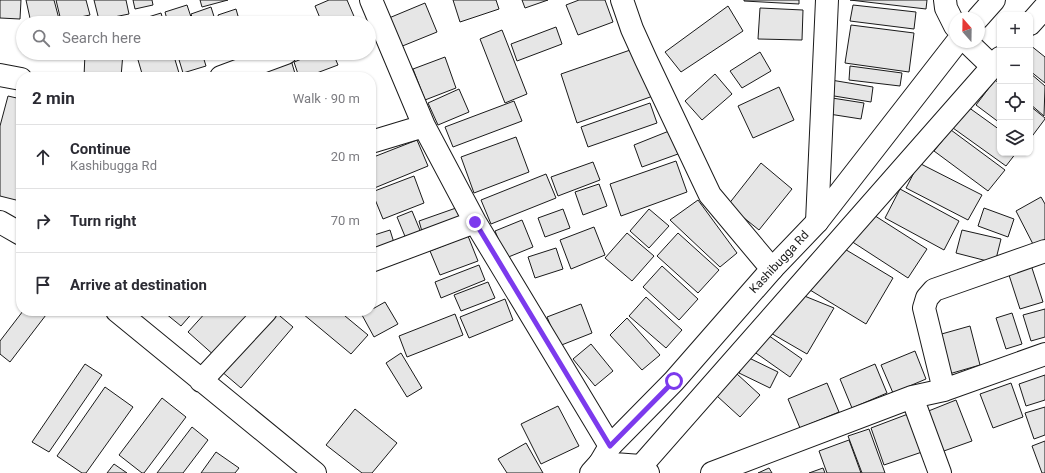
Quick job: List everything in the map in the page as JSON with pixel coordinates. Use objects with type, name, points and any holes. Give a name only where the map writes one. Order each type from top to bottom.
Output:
[{"type":"street","points":[[622,0],[632,29],[710,195],[772,269]]},
{"type":"street","points":[[817,222],[827,0]]},
{"type":"street","points":[[945,0],[946,8],[949,14]]},
{"type":"street","points":[[983,12],[994,0]]},
{"type":"street","points":[[1033,21],[1045,7]]},
{"type":"street","points":[[376,23],[424,126],[600,461],[641,471],[797,288],[892,182],[996,62],[976,48]]},
{"type":"street","name":"Kashibugga Rd","points":[[600,461],[674,381],[772,269],[817,222],[952,48]]},
{"type":"street","points":[[235,72],[267,60]]},
{"type":"street","points":[[0,75],[16,77]]},
{"type":"street","points":[[376,140],[424,126]]},
{"type":"street","points":[[0,222],[16,231]]},
{"type":"street","points":[[376,259],[475,222]]},
{"type":"street","points":[[944,390],[924,308],[927,298],[934,290],[1045,251]]},
{"type":"street","points":[[123,316],[315,473]]},
{"type":"street","points":[[201,381],[261,316]]},
{"type":"street","points":[[724,471],[912,398],[944,390],[1045,354]]},
{"type":"street","points":[[912,398],[940,473]]},
{"type":"building","points":[[0,0],[21,0],[20,16],[16,16],[16,19],[0,18]]},
{"type":"building","points":[[26,0],[54,0],[58,16],[29,16]]},
{"type":"building","points":[[56,0],[86,0],[90,15],[60,16]]},
{"type":"building","points":[[94,0],[126,0],[129,14],[119,16],[98,16]]},
{"type":"building","points":[[133,0],[152,0],[153,5],[135,9]]},
{"type":"building","points":[[200,0],[228,0],[202,7]]},
{"type":"building","points":[[329,0],[347,0],[354,16],[319,16],[315,6]]},
{"type":"building","points":[[453,0],[496,0],[499,9],[460,22]]},
{"type":"building","points":[[522,0],[548,0],[525,8]]},
{"type":"building","points":[[579,0],[605,0],[613,22],[578,35],[566,5]]},
{"type":"building","points":[[799,0],[799,4],[744,1]]},
{"type":"building","points":[[850,0],[927,0],[926,9]]},
{"type":"building","points":[[425,3],[437,32],[400,47],[389,18]]},
{"type":"building","points":[[187,5],[191,16],[166,16],[165,12]]},
{"type":"building","points":[[853,5],[916,12],[914,29],[850,21]]},
{"type":"building","points":[[728,6],[743,31],[681,72],[665,52]]},
{"type":"building","points":[[211,7],[214,16],[192,16],[191,14]]},
{"type":"building","points":[[760,8],[803,10],[802,40],[758,39]]},
{"type":"building","points":[[236,9],[238,16],[218,16]]},
{"type":"building","points":[[161,13],[162,16],[151,16]]},
{"type":"building","points":[[851,25],[914,33],[909,72],[845,63]]},
{"type":"building","points":[[556,27],[562,44],[517,61],[511,44]]},
{"type":"building","points":[[502,30],[527,94],[505,103],[480,39]]},
{"type":"building","points":[[1033,47],[1045,57],[1045,83],[1033,73]]},
{"type":"building","points":[[636,48],[653,96],[577,123],[561,74]]},
{"type":"building","points":[[760,52],[771,71],[742,88],[730,71]]},
{"type":"building","points":[[445,57],[456,88],[425,100],[413,69]]},
{"type":"building","points":[[85,60],[122,60],[121,72],[84,72]]},
{"type":"building","points":[[138,60],[175,60],[179,72],[142,72]]},
{"type":"building","points":[[179,60],[204,60],[206,66],[183,72]]},
{"type":"building","points":[[291,60],[295,72],[262,72],[261,70]]},
{"type":"building","points":[[299,60],[336,60],[338,65],[319,72],[297,72],[294,62]]},
{"type":"building","points":[[850,66],[902,73],[900,86],[849,80]]},
{"type":"building","points":[[715,74],[732,94],[702,120],[685,101]]},
{"type":"building","points":[[1033,76],[1045,86],[1044,116],[1033,107]]},
{"type":"building","points":[[831,80],[873,87],[871,102],[828,95]]},
{"type":"building","points":[[995,80],[997,82],[997,121],[976,105]]},
{"type":"building","points":[[779,87],[794,120],[753,138],[738,106]]},
{"type":"building","points":[[459,89],[469,112],[438,125],[428,103]]},
{"type":"building","points":[[8,96],[16,98],[16,200],[0,196],[0,126]]},
{"type":"building","points":[[832,98],[864,103],[861,119],[829,114]]},
{"type":"building","points":[[514,101],[522,121],[453,147],[445,127]]},
{"type":"building","points":[[650,103],[657,123],[588,147],[581,127]]},
{"type":"building","points":[[968,107],[997,128],[997,156],[1014,156],[1006,166],[953,128]]},
{"type":"building","points":[[1033,108],[1045,119],[1033,135]]},
{"type":"building","points":[[951,130],[1005,170],[988,191],[934,151]]},
{"type":"building","points":[[669,131],[678,154],[642,167],[634,145]]},
{"type":"building","points":[[516,137],[529,172],[474,193],[461,157]]},
{"type":"building","points":[[417,140],[428,166],[376,187],[376,156]]},
{"type":"building","points":[[676,161],[687,192],[621,216],[610,184]]},
{"type":"building","points":[[593,162],[600,180],[558,196],[551,177]]},
{"type":"building","points":[[761,163],[792,189],[759,230],[728,205]]},
{"type":"building","points":[[919,163],[982,195],[968,220],[906,188]]},
{"type":"building","points":[[546,174],[556,198],[491,224],[481,200]]},
{"type":"building","points":[[414,176],[424,203],[383,219],[376,202],[376,190]]},
{"type":"building","points":[[599,184],[607,206],[583,215],[575,192]]},
{"type":"building","points":[[900,189],[959,221],[944,250],[885,218]]},
{"type":"building","points":[[1041,197],[1045,204],[1045,243],[1035,248],[1016,211]]},
{"type":"building","points":[[698,200],[737,253],[720,267],[670,220]]},
{"type":"building","points":[[456,208],[461,222],[423,235],[419,221]]},
{"type":"building","points":[[984,208],[1014,219],[1008,237],[978,226]]},
{"type":"building","points":[[563,209],[570,228],[545,237],[538,218]]},
{"type":"building","points":[[649,209],[669,226],[649,248],[630,231]]},
{"type":"building","points":[[412,211],[424,240],[409,246],[397,217]]},
{"type":"building","points":[[869,212],[927,249],[908,278],[851,241]]},
{"type":"building","points":[[522,220],[533,247],[506,258],[495,231]]},
{"type":"building","points":[[594,227],[605,255],[571,269],[560,240]]},
{"type":"building","points":[[390,230],[395,246],[376,253],[376,234]]},
{"type":"building","points":[[962,230],[1001,239],[995,263],[956,253]]},
{"type":"building","points":[[627,233],[654,256],[632,281],[605,258]]},
{"type":"building","points":[[678,233],[719,270],[698,293],[657,256]]},
{"type":"building","points":[[468,236],[478,261],[440,275],[430,251]]},
{"type":"building","points":[[838,245],[893,278],[866,324],[810,290]]},
{"type":"building","points":[[556,248],[563,269],[535,278],[528,257]]},
{"type":"building","points":[[479,265],[485,280],[441,298],[435,282]]},
{"type":"building","points":[[1031,265],[1043,302],[1020,309],[1008,272]]},
{"type":"building","points":[[662,266],[698,299],[679,320],[643,287]]},
{"type":"building","points":[[488,282],[495,298],[461,311],[454,295]]},
{"type":"building","points":[[802,295],[834,308],[807,354],[769,332]]},
{"type":"building","points":[[646,297],[682,330],[666,348],[629,316]]},
{"type":"building","points":[[505,299],[513,320],[469,338],[460,317]]},
{"type":"building","points":[[385,302],[398,324],[374,337],[363,316],[376,316],[376,307]]},
{"type":"building","points":[[581,304],[592,333],[559,346],[547,317]]},
{"type":"building","points":[[1045,309],[1045,337],[1031,341],[1023,315]]},
{"type":"building","points":[[1012,313],[1022,344],[1006,349],[996,318]]},
{"type":"building","points":[[455,314],[463,335],[407,357],[399,336]]},
{"type":"building","points":[[19,316],[45,316],[10,362],[0,354],[0,341]]},
{"type":"building","points":[[169,316],[190,316],[181,326]]},
{"type":"building","points":[[202,316],[252,316],[216,357],[188,332]]},
{"type":"building","points":[[270,316],[280,316],[293,327],[241,388],[221,371]]},
{"type":"building","points":[[305,316],[345,316],[368,335],[351,354]]},
{"type":"building","points":[[627,318],[660,355],[642,370],[610,335]]},
{"type":"building","points":[[970,326],[980,365],[949,374],[938,335]]},
{"type":"building","points":[[765,333],[802,359],[790,377],[753,351]]},
{"type":"building","points":[[591,344],[613,371],[595,386],[573,359]]},
{"type":"building","points":[[915,351],[926,379],[893,393],[881,365]]},
{"type":"building","points":[[401,353],[422,388],[407,397],[386,363]]},
{"type":"building","points":[[747,357],[778,372],[770,388],[739,373]]},
{"type":"building","points":[[85,364],[102,375],[49,452],[32,442]]},
{"type":"building","points":[[875,364],[887,393],[852,408],[840,379]]},
{"type":"building","points":[[737,374],[760,395],[740,417],[717,396]]},
{"type":"building","points":[[1045,375],[1045,400],[1026,406],[1019,384]]},
{"type":"building","points":[[827,383],[839,412],[800,428],[788,399]]},
{"type":"building","points":[[1011,383],[1023,417],[993,428],[980,394]]},
{"type":"building","points":[[105,387],[133,407],[86,473],[82,473],[57,456]]},
{"type":"building","points":[[162,398],[186,417],[144,473],[142,473],[119,455]]},
{"type":"building","points":[[956,400],[972,441],[941,452],[926,412]]},
{"type":"building","points":[[558,406],[579,446],[541,464],[521,424]]},
{"type":"building","points":[[1045,407],[1045,435],[1034,439],[1025,413]]},
{"type":"building","points":[[355,409],[397,443],[372,473],[362,473],[326,445]]},
{"type":"building","points":[[908,414],[922,452],[884,465],[871,428]]},
{"type":"building","points":[[192,427],[208,440],[183,473],[157,473]]},
{"type":"building","points":[[869,429],[885,473],[862,473],[848,436]]},
{"type":"building","points":[[849,440],[861,473],[827,473],[819,451]]},
{"type":"building","points":[[1045,441],[1045,473],[1042,473],[1032,446]]},
{"type":"building","points":[[526,443],[543,473],[507,473],[498,459]]},
{"type":"building","points":[[216,452],[239,468],[235,473],[201,473]]},
{"type":"building","points":[[114,464],[127,473],[107,473]]},
{"type":"building","points":[[769,468],[772,473],[758,473]]},
{"type":"building","points":[[823,468],[825,473],[809,473]]},
{"type":"route","points":[[475,222],[610,446],[674,381]]}]
